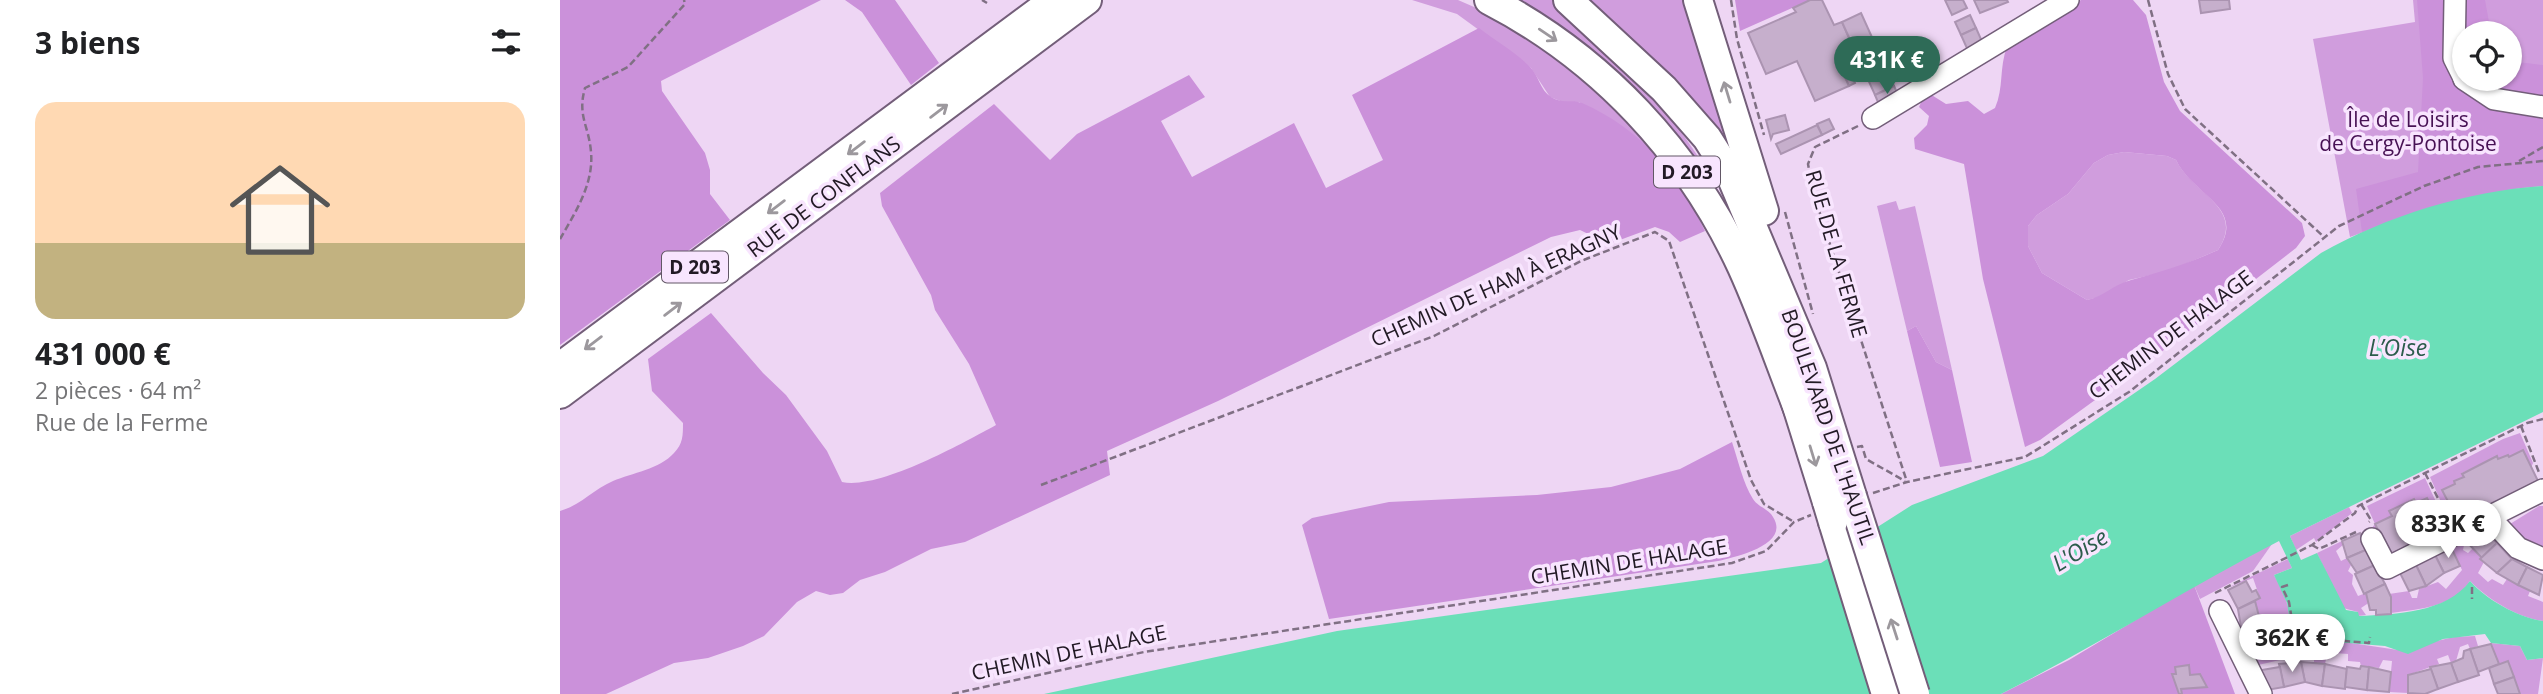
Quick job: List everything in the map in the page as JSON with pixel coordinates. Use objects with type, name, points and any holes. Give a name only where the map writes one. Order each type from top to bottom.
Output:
[{"type":"main road","points":[[950,78],[1031,0]]},
{"type":"main road","name":"D 203","points":[[950,78],[1054,0]]},
{"type":"main road","points":[[1020,51],[1087,0]]},
{"type":"main road","name":"D 203","points":[[1020,51],[1110,0]]},
{"type":"main road","name":"D 203","points":[[1489,0],[1533,25],[1591,67],[1633,106],[1672,151],[1707,201],[1742,267],[1799,411]]},
{"type":"main road","name":"BOULEVARD DE L'HAUTIL","points":[[1568,0],[1628,53],[1673,100],[1707,138],[1731,176],[1812,368],[1840,502],[1886,694]]},
{"type":"main road","name":"D 203","points":[[1699,0],[1812,368]]},
{"type":"main road","name":"RUE DE CONFLANS","points":[[560,394],[1020,51]]},
{"type":"main road","name":"RUE DE CONFLANS","points":[[560,367],[950,78]]},
{"type":"main road","name":"BOULEVARD DE L'HAUTIL","points":[[1673,100],[1714,170],[1739,223],[1766,296],[1799,411],[1840,502],[1915,694]]},
{"type":"street","points":[[1873,118],[2068,0]]},
{"type":"street","points":[[2455,0],[2455,21]]},
{"type":"street","points":[[2483,91],[2494,99],[2543,107]]},
{"type":"street","points":[[2372,539],[2388,568],[2543,490]]},
{"type":"street","points":[[2488,516],[2518,548],[2543,559]]},
{"type":"street","points":[[2220,611],[2260,694]]},
{"type":"path","points":[[560,239],[587,189],[592,153],[580,107],[585,88],[628,67],[685,4],[684,0]]},
{"type":"path","points":[[982,0],[987,3]]},
{"type":"path","points":[[1731,0],[1737,39],[1765,141]]},
{"type":"path","points":[[2148,0],[2168,75],[2185,108],[2323,236]]},
{"type":"path","name":"RUE DE LA FERME","points":[[1873,118],[1815,147],[1808,164],[1814,195],[1907,482]]},
{"type":"path","points":[[2516,162],[2543,147]]},
{"type":"path","name":"CHEMIN DE HALAGE","points":[[952,694],[1144,652],[1732,563],[1766,551],[1794,522],[1840,502],[1907,482],[2025,457],[2129,392],[2323,236],[2424,186],[2478,167],[2543,161]]},
{"type":"path","points":[[1784,208],[1814,315]]},
{"type":"path","name":"CHEMIN DE HAM À ERAGNY","points":[[1041,485],[1434,336],[1581,261],[1655,232],[1669,241],[1751,481],[1763,504],[1794,522]]},
{"type":"path","points":[[2220,611],[2210,596],[2312,545],[2361,504],[2521,426],[2543,419]]},
{"type":"path","points":[[2521,426],[2543,481]]},
{"type":"path","points":[[1850,448],[1862,446],[1866,459],[1907,482]]},
{"type":"path","points":[[2425,473],[2442,506]]},
{"type":"path","points":[[2312,545],[2319,549],[2366,527],[2371,520],[2361,504]]},
{"type":"path","points":[[2288,585],[2282,587],[2289,602],[2294,633],[2299,637],[2369,643],[2370,637]]},
{"type":"path","points":[[2472,587],[2472,599]]},
{"type":"path","points":[[2308,637],[2315,627]]},
{"type":"path","points":[[2350,642],[2351,635]]},
{"type":"green space","points":[[1412,0],[1458,0],[1497,17],[1587,77],[1662,160],[1579,102],[1563,102],[1550,97],[1531,68],[1457,14]]},
{"type":"green space","points":[[1509,0],[1553,0],[1607,48],[1655,98],[1676,125],[1715,184],[1732,217],[1727,221]]},
{"type":"green space","points":[[1582,0],[1691,0],[1748,184]]},
{"type":"green space","name":"Île de Loisirs de Cergy-Pontoise","points":[[2413,0],[2543,0],[2543,186],[2469,198],[2350,237],[2313,39],[2415,22]]},
{"type":"green space","points":[[2124,152],[2167,156],[2176,160],[2221,212],[2226,223],[2225,235],[2218,250],[2169,271],[2129,280],[2100,297],[2087,300],[2042,273],[2028,246],[2028,226],[2037,215],[2068,194],[2094,163],[2108,155]]},
{"type":"green space","points":[[1896,201],[1899,210],[1915,206],[1952,370],[1936,362],[1916,326],[1907,331],[1877,206]]},
{"type":"green space","points":[[2520,433],[2533,463],[2531,468],[2507,455],[2498,459],[2496,457],[2462,473],[2464,477],[2443,490],[2447,499],[2441,502],[2430,477]]},
{"type":"green space","points":[[2425,478],[2437,504],[2431,507],[2416,503],[2413,499],[2390,511],[2392,516],[2376,524],[2381,535],[2371,529],[2375,524],[2367,506]]},
{"type":"green space","points":[[2543,506],[2543,549],[2535,549],[2510,524]]},
{"type":"green space","points":[[2349,507],[2352,513],[2316,542],[2314,538],[2296,550],[2290,536]]},
{"type":"green space","points":[[2465,540],[2463,550],[2468,553],[2473,548],[2484,562],[2478,573],[2488,582],[2492,579],[2503,585],[2507,579],[2530,591],[2528,596],[2543,602],[2543,621],[2503,607],[2470,581],[2463,590],[2446,601],[2425,608],[2391,613],[2389,594],[2409,591],[2412,598],[2417,598],[2419,589],[2438,582],[2446,589],[2462,570],[2451,547]]},
{"type":"green space","points":[[2342,541],[2344,544],[2336,551],[2341,561],[2347,558],[2351,565],[2348,571],[2353,575],[2352,584],[2358,596],[2366,593],[2370,602],[2361,608],[2366,615],[2358,616],[2358,612],[2343,608],[2317,553]]},
{"type":"green space","points":[[2272,544],[2253,571],[2200,599],[2194,585]]},
{"type":"green space","points":[[2288,559],[2292,568],[2274,575],[2284,594],[2298,639],[2318,638],[2398,650],[2454,637],[2475,636],[2478,646],[2470,649],[2468,644],[2460,647],[2456,661],[2451,663],[2448,655],[2437,659],[2439,664],[2408,675],[2408,693],[2389,692],[2392,661],[2383,660],[2379,668],[2361,666],[2360,662],[2348,661],[2348,654],[2334,653],[2326,659],[2325,664],[2314,663],[2314,658],[2302,655],[2258,665],[2246,648],[2276,641],[2279,621],[2261,624],[2255,601],[2260,598],[2253,578],[2227,588]]},
{"type":"green space","points":[[2491,643],[2520,646],[2527,660],[2543,658],[2538,694],[2520,694],[2508,661],[2499,664]]},
{"type":"shaded area","points":[[560,0],[821,0],[661,81],[662,91],[705,153],[710,170],[710,194],[730,220],[560,345]]},
{"type":"shaded area","points":[[845,0],[895,0],[939,63],[911,85],[862,12]]},
{"type":"shaded area","points":[[1735,0],[1810,0],[1740,31]]},
{"type":"shaded area","points":[[2081,0],[2133,0],[2146,15],[2164,82],[2180,111],[2302,223],[2305,236],[2296,248],[2168,347],[2040,440],[2025,447],[1983,279],[1964,164],[1915,149],[1914,138],[1927,125],[1929,116],[1919,107],[1923,98],[1930,94],[1946,104],[1968,101],[1984,114],[1995,108],[2007,47]],"holes":[[[2124,152],[2167,156],[2176,160],[2222,212],[2226,223],[2225,235],[2218,250],[2125,282],[2087,300],[2042,273],[2028,246],[2028,226],[2037,215],[2068,194],[2094,163],[2108,155]]]},
{"type":"shaded area","points":[[2417,0],[2449,0],[2447,69],[2452,79],[2452,91],[2462,91],[2487,103],[2543,114],[2543,186],[2473,197],[2362,232],[2356,189],[2418,172],[2423,78]]},
{"type":"shaded area","points":[[2462,0],[2485,0],[2489,21],[2463,21]]},
{"type":"shaded area","points":[[1479,28],[1524,62],[1551,97],[1582,103],[1622,126],[1640,140],[1670,172],[1695,210],[1705,231],[1680,242],[1669,232],[1655,227],[1609,244],[1580,230],[1551,237],[1218,401],[1107,451],[1110,475],[965,542],[931,549],[885,572],[860,580],[843,593],[830,595],[816,591],[797,602],[764,636],[743,646],[708,658],[674,663],[606,694],[560,694],[560,511],[613,481],[661,463],[677,450],[682,439],[683,423],[652,391],[648,359],[711,313],[763,373],[786,395],[827,451],[842,482],[858,483],[898,472],[943,453],[996,425],[969,364],[935,310],[931,295],[882,206],[880,193],[994,104],[1050,160],[1077,134],[1189,75],[1205,97],[1161,121],[1192,177],[1294,123],[1326,188],[1383,160],[1352,95]]},
{"type":"shaded area","points":[[2522,62],[2543,65],[2543,102],[2512,98],[2498,91],[2522,91]]},
{"type":"shaded area","points":[[1916,326],[1936,362],[1952,370],[1972,462],[1940,467],[1907,331]]},
{"type":"shaded area","points":[[1732,442],[1749,493],[1755,502],[1771,514],[1776,527],[1768,542],[1758,548],[1718,561],[1329,619],[1302,525],[1312,518],[1389,502],[1537,495],[1611,487],[1680,469]]},
{"type":"shaded area","points":[[2194,585],[2235,694],[2001,694],[2069,660]]},
{"type":"water","name":"L’Oise","points":[[2543,186],[2543,412],[2290,536],[2301,560],[2317,553],[2346,610],[2358,612],[2359,616],[2419,610],[2448,600],[2470,581],[2503,607],[2543,621],[2543,658],[2527,660],[2520,646],[2491,643],[2485,634],[2443,639],[2408,654],[2385,646],[2298,639],[2292,634],[2287,603],[2274,575],[2292,568],[2279,541],[2001,694],[1044,694],[1337,631],[1821,563],[1912,505],[2043,456],[2155,379],[2321,253],[2373,228],[2428,208],[2486,193]]},
{"type":"building","points":[[1810,0],[1822,0],[1834,25],[1842,22],[1863,70],[1852,75],[1849,68],[1842,70],[1849,86],[1815,101],[1797,61],[1766,74],[1748,33],[1796,12],[1793,8]]},
{"type":"building","points":[[1945,0],[1963,0],[1967,8],[1952,15]]},
{"type":"building","points":[[1974,0],[2007,0],[2008,2],[1980,13]]},
{"type":"building","points":[[2199,0],[2229,0],[2230,9],[2201,13]]},
{"type":"building","points":[[1861,13],[1894,86],[1875,95],[1842,22]]},
{"type":"building","points":[[1970,15],[1976,28],[1961,35],[1955,22]]},
{"type":"building","points":[[1976,28],[1984,46],[1970,55],[1961,35]]},
{"type":"building","points":[[1849,68],[1855,83],[1849,86],[1842,70]]},
{"type":"building","points":[[1894,86],[1899,97],[1880,107],[1875,95]]},
{"type":"building","points":[[1785,115],[1789,130],[1773,134],[1771,139],[1766,120]]},
{"type":"building","points":[[1829,119],[1834,129],[1822,135],[1817,124]]},
{"type":"building","points":[[1817,125],[1822,135],[1781,154],[1776,144]]},
{"type":"building","points":[[2523,450],[2538,481],[2458,521],[2442,490],[2464,477],[2462,474],[2497,456],[2498,459],[2508,455],[2509,457]]},
{"type":"building","points":[[2427,498],[2442,529],[2391,555],[2375,524],[2392,516],[2389,511],[2414,499],[2416,503]]},
{"type":"building","points":[[2484,531],[2497,543],[2482,558],[2465,540]]},
{"type":"building","points":[[2360,533],[2368,549],[2347,558],[2342,541]]},
{"type":"building","points":[[2497,543],[2512,559],[2497,573],[2480,559]]},
{"type":"building","points":[[2451,547],[2460,566],[2444,573],[2435,555]]},
{"type":"building","points":[[2368,549],[2375,565],[2357,573],[2347,558]]},
{"type":"building","points":[[2435,555],[2444,573],[2426,586],[2416,565]]},
{"type":"building","points":[[2512,559],[2527,567],[2518,585],[2497,573]]},
{"type":"building","points":[[2375,565],[2385,584],[2364,594],[2355,574]]},
{"type":"building","points":[[2416,565],[2426,586],[2409,591],[2400,573]]},
{"type":"building","points":[[2527,567],[2543,575],[2539,595],[2518,585]]},
{"type":"building","points":[[2246,581],[2252,592],[2256,590],[2260,598],[2238,609],[2228,590]]},
{"type":"building","points":[[2385,584],[2391,597],[2391,614],[2376,615],[2376,610],[2370,610],[2366,593]]},
{"type":"building","points":[[2255,601],[2261,624],[2241,627],[2238,609]]},
{"type":"building","points":[[2263,623],[2264,645],[2244,648],[2241,627]]},
{"type":"building","points":[[2491,644],[2499,664],[2478,672],[2470,649]]},
{"type":"building","points":[[2470,649],[2479,675],[2458,682],[2451,663],[2463,658],[2464,651]]},
{"type":"building","points":[[2508,661],[2514,677],[2494,684],[2489,668]]},
{"type":"building","points":[[2301,662],[2325,664],[2322,686],[2305,682]]},
{"type":"building","points":[[2301,662],[2305,682],[2284,687],[2279,664]]},
{"type":"building","points":[[2451,663],[2458,682],[2438,689],[2430,667]]},
{"type":"building","points":[[2325,664],[2347,669],[2345,689],[2322,686]]},
{"type":"building","points":[[2189,665],[2190,675],[2200,674],[2207,687],[2181,689],[2182,694],[2179,694],[2172,674],[2176,674],[2175,667]]},
{"type":"building","points":[[2361,666],[2369,667],[2367,690],[2345,687],[2347,667],[2360,669]]},
{"type":"building","points":[[2280,667],[2284,687],[2267,690],[2256,671]]},
{"type":"building","points":[[2369,667],[2391,672],[2389,692],[2367,690]]},
{"type":"building","points":[[2431,669],[2438,689],[2425,694],[2408,693],[2408,675]]},
{"type":"building","points":[[2514,677],[2520,694],[2498,694],[2494,684]]},
{"type":"water label","name":"L'Oise","points":[[2080,550]]}]
